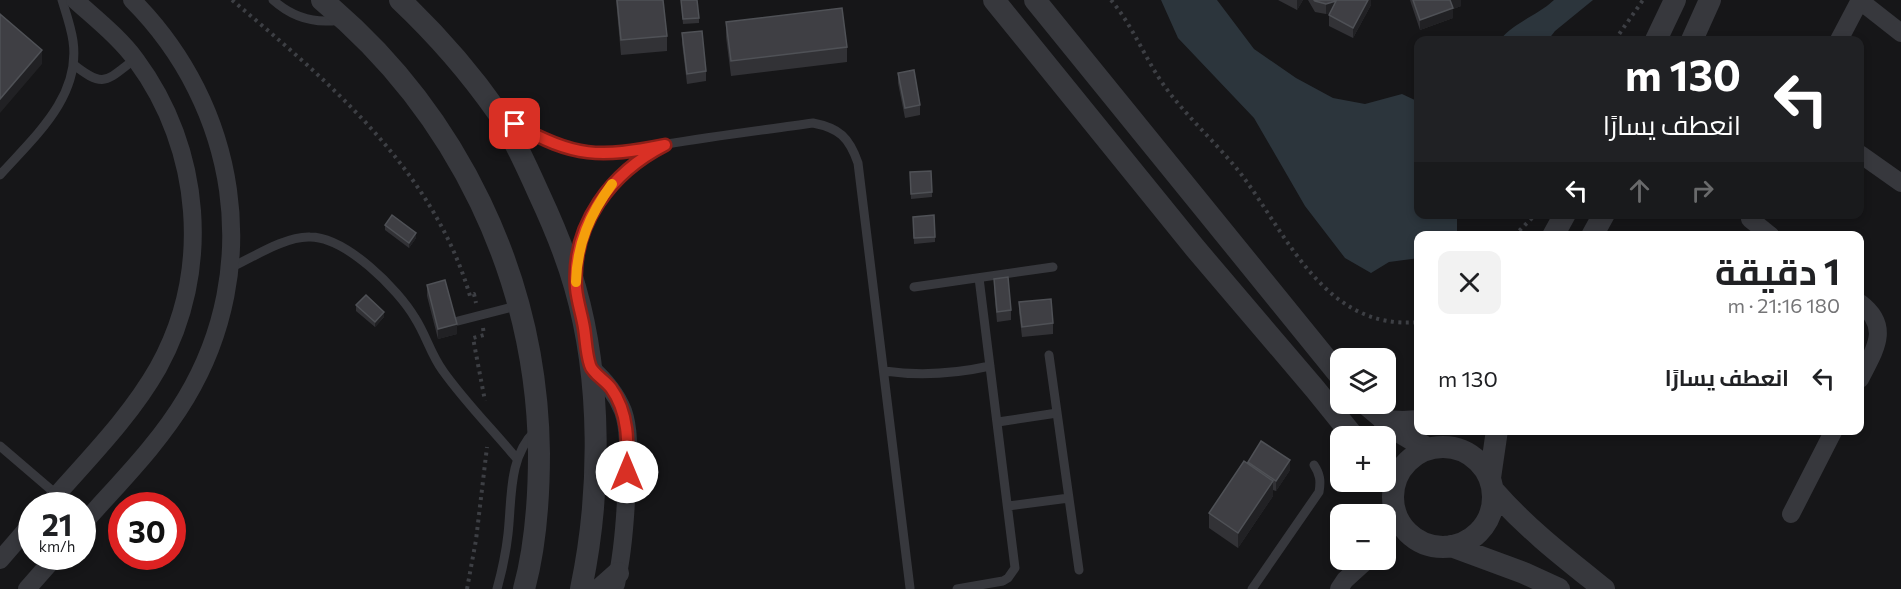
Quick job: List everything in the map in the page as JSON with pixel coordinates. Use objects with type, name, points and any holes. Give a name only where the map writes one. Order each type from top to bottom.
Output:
[{"type":"street","points":[[59,492],[125,415],[157,369],[180,319],[187,292],[194,237],[189,182],[183,154],[163,103],[135,58],[114,35],[75,0]]},
{"type":"street","points":[[96,509],[154,442],[186,398],[219,323],[230,268],[230,202],[222,155],[214,128],[191,76],[176,51],[132,0]]},
{"type":"street","points":[[322,0],[381,55],[414,94],[444,136],[471,181],[493,227],[511,276],[534,376],[538,428],[539,479],[535,531],[524,589]]},
{"type":"street","points":[[994,0],[1195,248],[1345,426]]},
{"type":"street","points":[[1035,0],[1330,362]]},
{"type":"street","points":[[1658,36],[1675,0]]},
{"type":"street","points":[[1694,36],[1710,0]]},
{"type":"street","points":[[1841,36],[1860,0],[1901,33]]},
{"type":"street","points":[[406,3],[498,114],[542,199],[576,288],[590,367],[595,448],[591,529],[581,589]]},
{"type":"street","points":[[1864,157],[1901,183]]},
{"type":"street","points":[[1748,223],[1762,231]]},
{"type":"street","points":[[1864,306],[1874,318],[1878,335],[1875,350],[1864,371]]},
{"type":"street","points":[[590,367],[611,388],[624,414],[627,429],[625,519],[617,581],[600,589]]},
{"type":"street","points":[[1377,414],[1384,421],[1414,432]]},
{"type":"street","points":[[1384,421],[1414,421]]},
{"type":"street","points":[[1421,435],[1470,454],[1482,465],[1491,484],[1509,508],[1546,543],[1604,589]]},
{"type":"street","points":[[1451,546],[1469,539],[1484,526],[1490,515],[1493,503],[1491,484],[1496,435]]},
{"type":"street","points":[[1791,514],[1829,435]]},
{"type":"street","points":[[1394,504],[1395,485],[1401,469],[1413,457],[1440,442]]},
{"type":"street","points":[[1396,520],[1426,544],[1451,546],[1524,573],[1559,589]]},
{"type":"street","points":[[0,560],[18,539]]},
{"type":"street","points":[[27,589],[44,570]]},
{"type":"street","points":[[1339,589],[1356,570]]},
{"type":"lane","points":[[0,176],[52,115],[63,99],[70,81],[73,41],[62,0]]},
{"type":"lane","points":[[273,0],[292,14],[305,19],[318,21],[344,19]]},
{"type":"lane","points":[[73,64],[91,78],[99,80],[112,76],[135,58]]},
{"type":"lane","points":[[498,114],[549,142],[585,153],[623,153],[813,123],[828,126],[843,135],[853,147],[858,163],[910,588]]},
{"type":"lane","points":[[576,288],[576,266],[581,243],[596,207],[627,168],[645,155],[665,145]]},
{"type":"lane","points":[[230,268],[295,238],[317,237],[338,243],[400,296],[417,321],[442,370],[517,459]]},
{"type":"lane","points":[[914,287],[1053,267]]},
{"type":"lane","points":[[957,589],[1002,582],[1012,574],[1015,562],[979,278]]},
{"type":"lane","points":[[458,321],[519,305]]},
{"type":"lane","points":[[1049,355],[1079,570]]},
{"type":"lane","points":[[884,371],[927,375],[969,371],[990,366]]},
{"type":"lane","points":[[998,422],[1058,413]]},
{"type":"lane","points":[[497,589],[508,538],[517,459],[525,442],[538,428]]},
{"type":"lane","points":[[0,446],[44,492]]},
{"type":"lane","points":[[1252,589],[1319,492],[1319,473],[1314,465]]},
{"type":"lane","points":[[1008,506],[1069,498]]},
{"type":"path","points":[[232,0],[327,82],[357,113],[403,168],[443,228],[462,269],[470,296],[474,294],[484,335],[474,338],[487,423],[487,458],[467,589]]},
{"type":"path","points":[[1111,0],[1132,29],[1160,80],[1236,169],[1292,251],[1314,277],[1338,299],[1356,311],[1376,319],[1397,323],[1414,322]]},
{"type":"path","points":[[1618,36],[1643,0]]},
{"type":"path","points":[[1519,231],[1531,219]]},
{"type":"shaded area","points":[[1161,0],[1217,0],[1254,49],[1296,78],[1333,98],[1365,104],[1402,94],[1414,100],[1414,219],[1457,219],[1457,231],[1414,231],[1414,259],[1389,262],[1371,273],[1345,258],[1305,206],[1254,118],[1178,38]]},
{"type":"shaded area","points":[[1554,0],[1593,0],[1551,36],[1504,36],[1512,28]]},
{"type":"building","points":[[617,0],[663,0],[667,36],[621,40]]},
{"type":"building","points":[[681,0],[697,0],[699,18],[683,19]]},
{"type":"building","points":[[1314,0],[1368,0],[1353,28],[1329,15],[1336,1],[1326,4]]},
{"type":"building","points":[[1413,0],[1450,0],[1453,8],[1420,20]]},
{"type":"building","points":[[842,8],[847,47],[731,61],[726,22]]},
{"type":"building","points":[[0,14],[42,50],[0,99]]},
{"type":"building","points":[[702,31],[706,71],[687,74],[682,33]]},
{"type":"building","points":[[914,70],[920,105],[905,108],[898,73]]},
{"type":"building","points":[[931,171],[932,192],[911,194],[910,172]]},
{"type":"building","points":[[392,215],[416,233],[409,243],[385,225]]},
{"type":"building","points":[[934,215],[935,237],[914,238],[913,217]]},
{"type":"building","points":[[1008,277],[1011,310],[997,312],[994,279]]},
{"type":"building","points":[[445,280],[457,324],[438,329],[427,285]]},
{"type":"building","points":[[366,295],[384,312],[375,322],[356,305]]},
{"type":"building","points":[[1051,299],[1053,323],[1022,327],[1019,302]]},
{"type":"building","points":[[1261,441],[1290,460],[1276,481],[1248,462]]},
{"type":"building","points":[[1244,461],[1273,481],[1238,533],[1209,513]]},
{"type":"slow traffic","points":[[576,282],[576,266],[588,222],[612,184]]},
{"type":"route","points":[[515,124],[549,142],[585,153],[623,153],[665,145],[645,155],[627,168],[612,184],[588,222],[576,266],[576,288],[590,367],[611,388],[624,414],[627,429],[627,472]]}]
